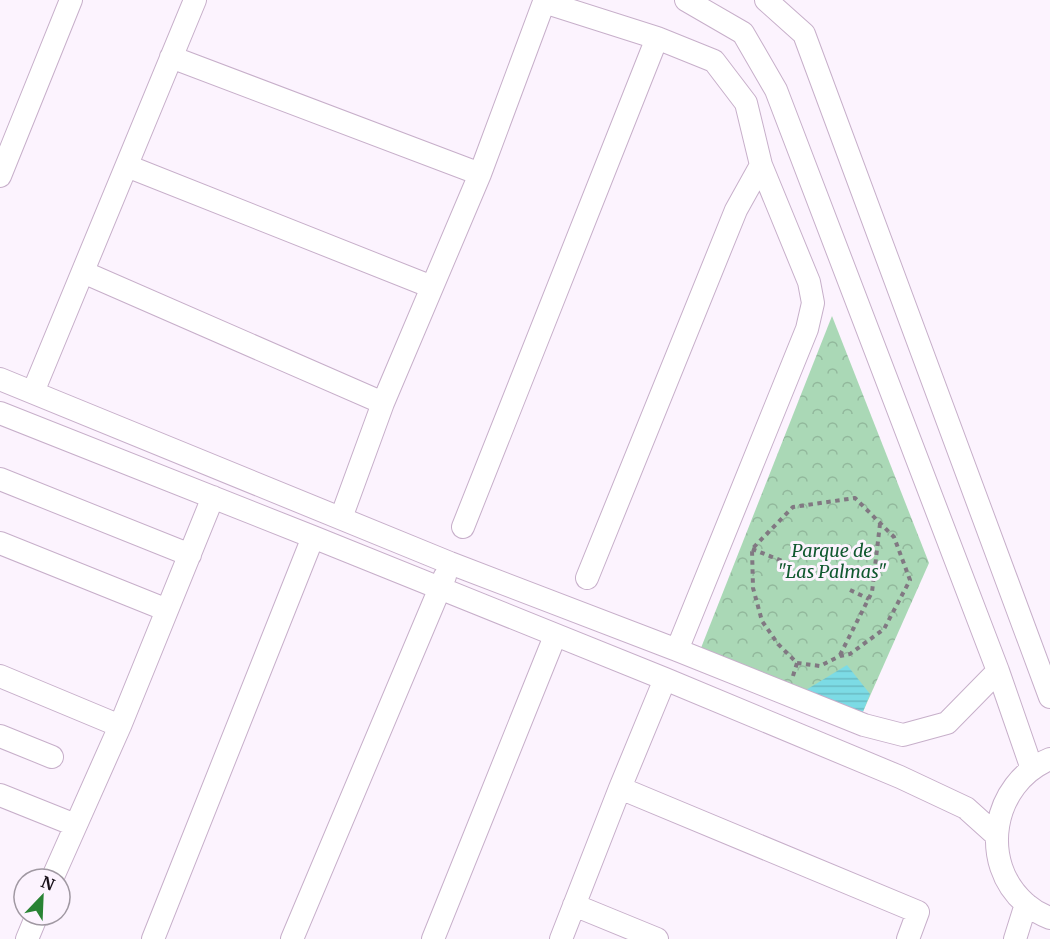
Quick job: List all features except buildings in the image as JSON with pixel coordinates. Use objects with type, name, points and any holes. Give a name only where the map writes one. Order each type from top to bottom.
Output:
[{"type":"street","points":[[0,176],[71,0]]},
{"type":"street","points":[[33,392],[195,0]]},
{"type":"street","points":[[686,0],[743,33],[776,90],[998,671],[1041,764],[1016,785],[1003,804],[996,835],[1000,865],[1006,880],[1026,904],[1050,918]]},
{"type":"street","points":[[766,0],[804,34],[1050,697]]},
{"type":"street","points":[[341,518],[383,403],[480,174],[544,2],[657,38],[714,61],[746,103],[761,165],[809,282],[813,303],[807,329],[677,650]]},
{"type":"street","points":[[463,527],[657,38]]},
{"type":"street","points":[[171,57],[480,174]]},
{"type":"street","points":[[587,578],[736,210],[761,165]]},
{"type":"street","points":[[127,166],[432,287]]},
{"type":"street","points":[[83,272],[383,403]]},
{"type":"street","points":[[0,379],[450,563],[864,725],[903,735],[948,723],[998,671]]},
{"type":"street","points":[[0,413],[665,679],[900,777],[966,808],[996,835]]},
{"type":"street","points":[[0,479],[190,555]]},
{"type":"street","points":[[57,867],[120,726],[213,498]]},
{"type":"street","points":[[153,939],[313,537]]},
{"type":"street","points":[[0,543],[167,610]]},
{"type":"street","points":[[292,939],[450,563]]},
{"type":"street","points":[[433,939],[555,636]]},
{"type":"street","points":[[0,676],[120,726]]},
{"type":"street","points":[[561,939],[665,679]]},
{"type":"street","points":[[0,736],[52,757]]},
{"type":"street","points":[[620,788],[918,912],[908,939]]},
{"type":"street","points":[[0,795],[75,825]]},
{"type":"street","points":[[1015,939],[1026,904]]},
{"type":"street","points":[[574,906],[657,939]]},
{"type":"path","points":[[855,498],[894,537],[910,580],[884,629],[850,654],[840,656],[820,666],[797,663],[778,644],[762,621],[753,588],[752,549],[793,507],[855,498]]},
{"type":"path","points":[[840,656],[872,592],[880,523]]},
{"type":"path","points":[[752,549],[790,564]]},
{"type":"path","points":[[850,590],[868,599]]},
{"type":"path","points":[[792,680],[797,663]]},
{"type":"green space","name":"Parque de \"Las Palmas\"","points":[[832,316],[929,563],[862,714],[699,653]]},
{"type":"water","points":[[847,665],[870,694],[862,714],[801,693]]}]
